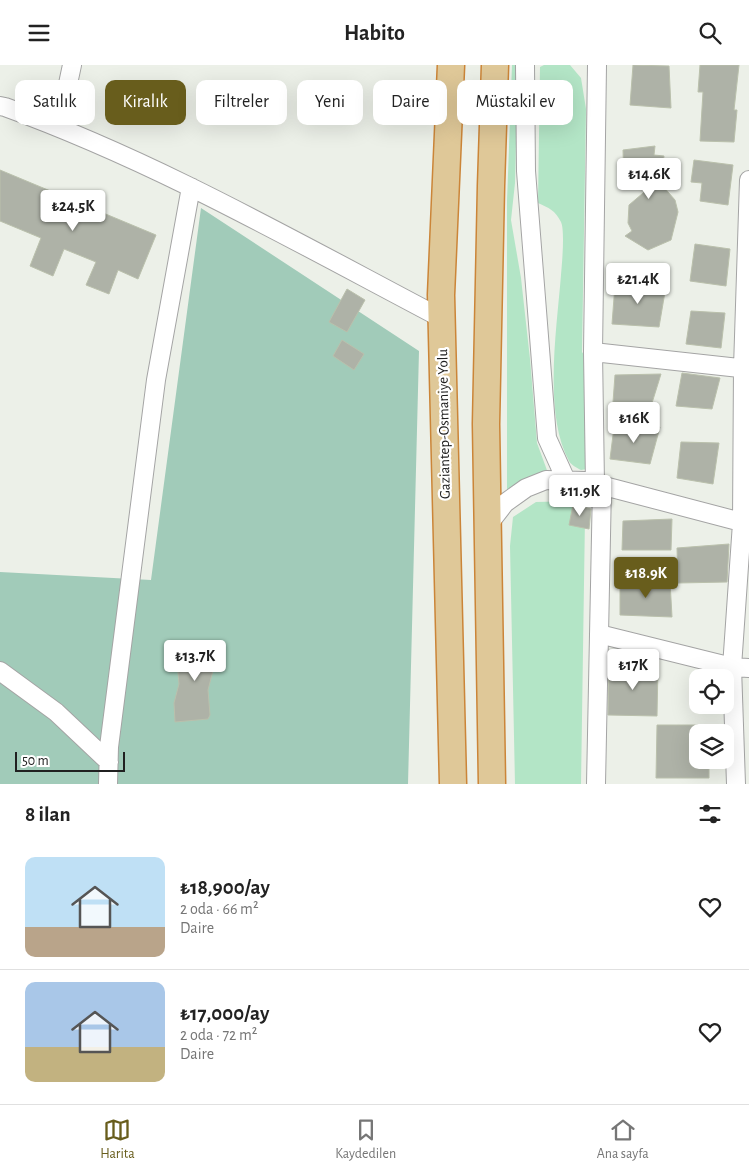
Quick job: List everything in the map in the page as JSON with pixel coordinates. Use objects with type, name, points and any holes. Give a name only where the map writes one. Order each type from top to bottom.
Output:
[{"type":"highway","name":"Gaziantep-Osmaniye Yolu","points":[[451,65],[441,285],[453,784]]},
{"type":"highway","points":[[492,784],[486,415],[490,186],[496,65]]},
{"type":"street","points":[[59,126],[72,65]]},
{"type":"street","points":[[525,65],[526,171],[547,438],[566,481]]},
{"type":"street","points":[[596,784],[599,634],[598,485],[593,352],[597,65]]},
{"type":"street","points":[[0,106],[59,126],[191,187],[442,318]]},
{"type":"street","points":[[736,784],[746,523],[749,181]]},
{"type":"street","points":[[108,784],[110,738],[156,380],[191,187]]},
{"type":"street","points":[[593,352],[746,368]]},
{"type":"street","points":[[488,525],[504,503],[526,488],[546,480],[585,481],[746,523]]},
{"type":"street","points":[[599,634],[741,667]]},
{"type":"street","points":[[0,671],[56,712],[109,761]]},
{"type":"green space","points":[[512,65],[518,65],[518,80],[511,80]]},
{"type":"green space","points":[[544,65],[570,65],[581,78],[586,109],[582,352],[587,359],[587,469],[581,470],[570,462],[561,442],[556,419],[554,395],[555,344],[563,232],[561,222],[554,212],[538,203],[539,125],[573,125],[573,80],[540,80],[540,67]]},
{"type":"green space","points":[[510,125],[516,125],[515,183],[511,220],[521,278],[537,443],[548,473],[507,491],[507,201]]},
{"type":"green space","points":[[201,208],[419,351],[408,784],[0,784],[0,572],[151,580]]},
{"type":"green space","points":[[575,501],[585,517],[581,784],[515,784],[510,546],[513,517],[536,502]]},
{"type":"building","points":[[633,65],[669,66],[671,108],[630,105]]},
{"type":"building","points":[[700,65],[739,65],[734,110],[737,110],[734,142],[700,141],[703,92],[698,92]]},
{"type":"building","points":[[655,146],[654,155],[664,156],[661,178],[655,177],[675,200],[678,212],[671,240],[648,250],[625,236],[632,231],[628,223],[629,205],[656,182],[624,182],[623,150]]},
{"type":"building","points":[[694,160],[733,165],[728,205],[700,201],[702,183],[691,182]]},
{"type":"building","points":[[0,170],[156,235],[138,279],[118,270],[109,294],[86,285],[96,262],[64,249],[53,276],[30,266],[41,238],[0,221]]},
{"type":"building","points":[[695,244],[730,249],[726,286],[690,281]]},
{"type":"building","points":[[615,285],[666,286],[659,327],[612,324]]},
{"type":"building","points":[[347,289],[365,300],[347,332],[329,322]]},
{"type":"building","points":[[691,311],[725,313],[721,348],[686,344]]},
{"type":"building","points":[[342,340],[364,354],[354,370],[333,356]]},
{"type":"building","points":[[682,373],[720,378],[712,409],[676,406]]},
{"type":"building","points":[[661,374],[652,403],[613,402],[615,375]]},
{"type":"building","points":[[614,427],[660,427],[650,464],[610,459]]},
{"type":"building","points":[[681,442],[719,443],[713,484],[677,478]]},
{"type":"building","points":[[573,505],[591,509],[589,529],[569,525]]},
{"type":"building","points":[[672,519],[671,550],[622,550],[623,521]]},
{"type":"building","points":[[729,544],[727,582],[678,583],[677,548]]},
{"type":"building","points":[[620,581],[670,581],[672,617],[620,615]]},
{"type":"building","points":[[204,642],[216,646],[217,655],[208,690],[210,715],[208,719],[175,722],[174,703],[179,684],[178,673],[186,643]]},
{"type":"building","points":[[609,665],[658,666],[657,716],[608,715]]},
{"type":"building","points":[[657,725],[689,725],[689,769],[709,769],[709,778],[656,778]]}]
